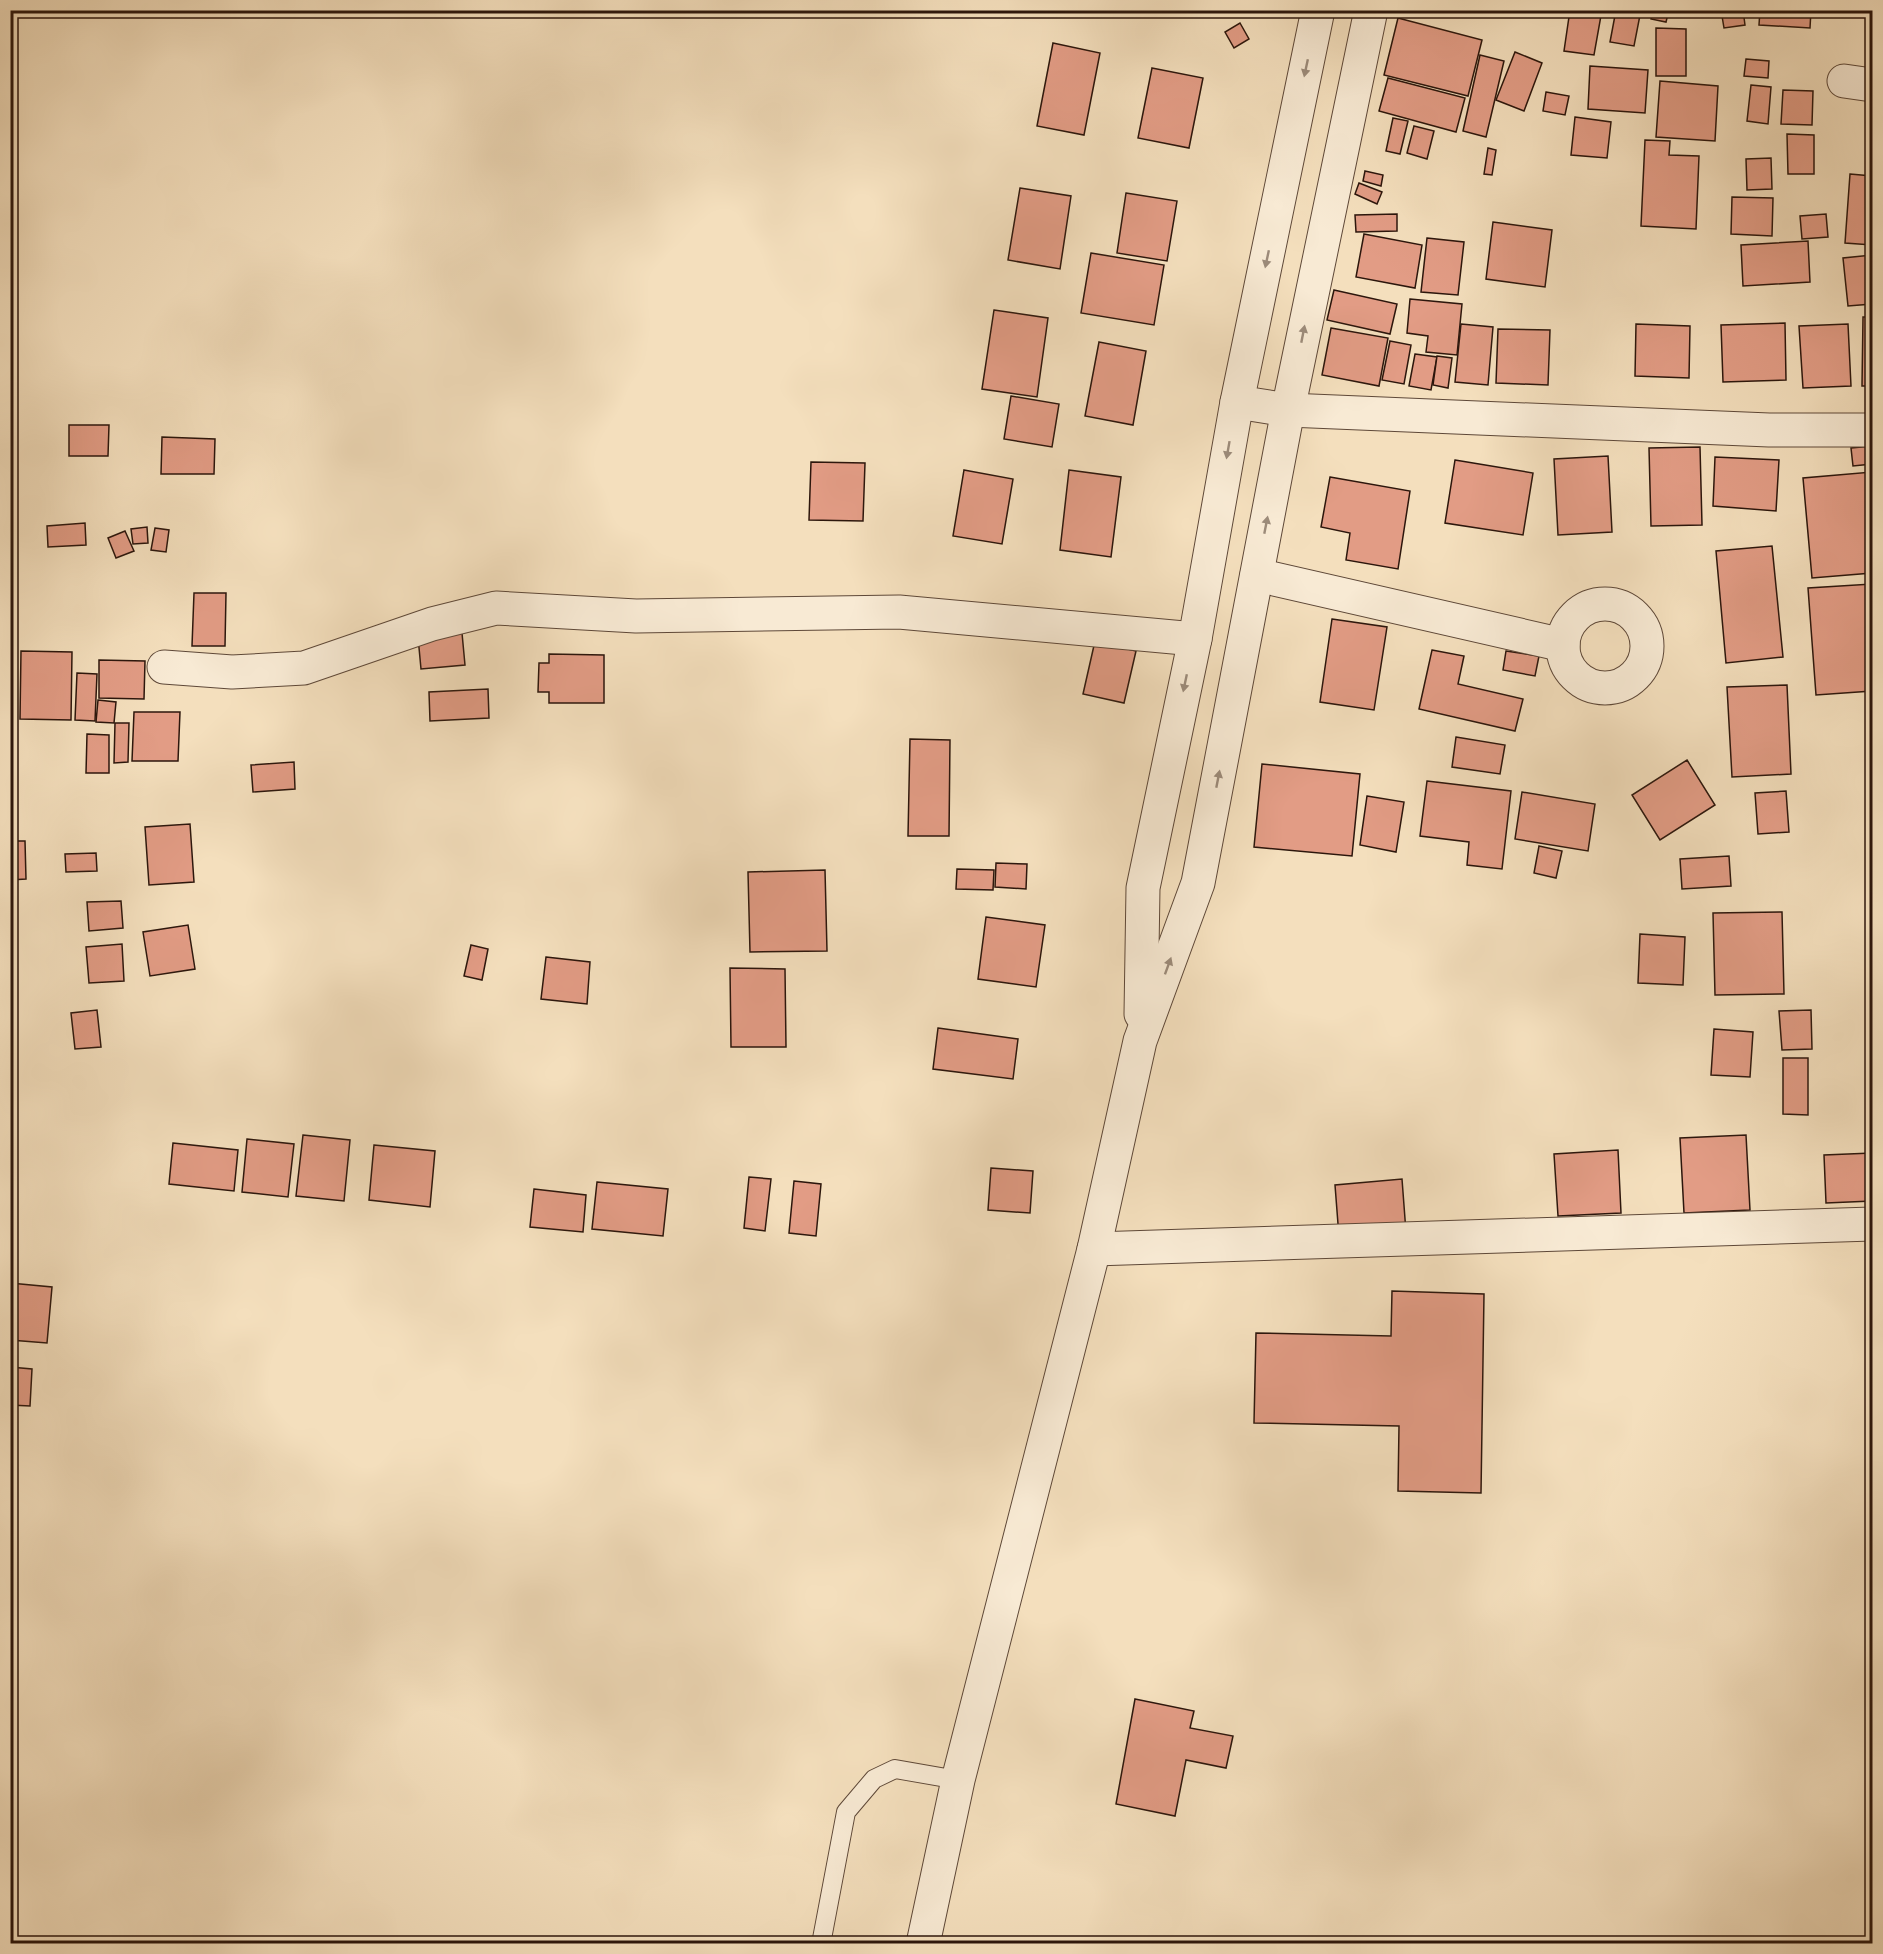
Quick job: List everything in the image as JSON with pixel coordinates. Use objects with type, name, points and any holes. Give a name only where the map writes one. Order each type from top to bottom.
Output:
[{"type":"street","points":[[1140,1041],[1143,888],[1194,639],[1237,402],[1318,10]]},
{"type":"street","points":[[923,1944],[958,1780],[1094,1249],[1140,1041],[1198,883],[1288,410],[1371,10]]},
{"type":"street","points":[[1237,402],[1288,410],[1769,430],[1872,430]]},
{"type":"street","points":[[1257,575],[1563,645]]},
{"type":"street","points":[[164,667],[232,672],[304,668],[432,624],[496,608],[636,616],[899,612],[1194,639]]},
{"type":"street","points":[[1094,1249],[1872,1224]]},
{"type":"lane","points":[[821,1944],[846,1812],[874,1779],[895,1769],[958,1780]]},
{"type":"building","points":[[878,10],[907,10],[906,16]]},
{"type":"building","points":[[1570,10],[1602,10],[1594,55],[1564,51]]},
{"type":"building","points":[[1616,10],[1641,10],[1634,46],[1610,42]]},
{"type":"building","points":[[1653,10],[1669,10],[1666,22],[1651,19]]},
{"type":"building","points":[[1721,10],[1743,10],[1745,25],[1724,28]]},
{"type":"building","points":[[1760,10],[1811,10],[1810,28],[1759,25]]},
{"type":"building","points":[[1398,18],[1482,40],[1468,96],[1384,75]]},
{"type":"building","points":[[1240,23],[1249,39],[1234,48],[1225,32]]},
{"type":"building","points":[[1656,28],[1686,29],[1686,76],[1656,76]]},
{"type":"building","points":[[1053,43],[1100,53],[1084,135],[1037,126]]},
{"type":"building","points":[[1515,52],[1542,63],[1524,111],[1496,100]]},
{"type":"building","points":[[1480,55],[1504,61],[1486,137],[1463,131]]},
{"type":"building","points":[[1746,59],[1769,61],[1768,78],[1744,76]]},
{"type":"building","points":[[1590,66],[1648,70],[1645,113],[1588,109]]},
{"type":"building","points":[[1152,68],[1203,78],[1189,148],[1138,138]]},
{"type":"building","points":[[1388,78],[1465,98],[1456,132],[1379,111]]},
{"type":"building","points":[[1660,81],[1718,86],[1715,141],[1656,137]]},
{"type":"building","points":[[1751,85],[1771,87],[1768,124],[1747,121]]},
{"type":"building","points":[[1783,90],[1813,91],[1812,125],[1781,124]]},
{"type":"building","points":[[1546,92],[1569,96],[1565,115],[1543,111]]},
{"type":"building","points":[[1575,117],[1611,122],[1607,158],[1571,155]]},
{"type":"building","points":[[1393,118],[1408,121],[1400,154],[1386,151]]},
{"type":"building","points":[[1414,126],[1434,131],[1427,159],[1407,153]]},
{"type":"building","points":[[1787,134],[1814,135],[1814,174],[1788,174]]},
{"type":"building","points":[[1645,140],[1670,141],[1669,155],[1699,156],[1696,229],[1641,226]]},
{"type":"building","points":[[1488,148],[1496,150],[1492,175],[1484,174]]},
{"type":"building","points":[[1771,158],[1772,189],[1747,190],[1746,159]]},
{"type":"building","points":[[1365,171],[1383,175],[1381,186],[1363,181]]},
{"type":"building","points":[[1850,174],[1872,176],[1872,245],[1845,243]]},
{"type":"building","points":[[1359,183],[1382,192],[1377,204],[1355,194]]},
{"type":"building","points":[[1020,188],[1071,196],[1060,269],[1008,260]]},
{"type":"building","points":[[1126,193],[1177,201],[1167,261],[1117,253]]},
{"type":"building","points":[[1732,197],[1773,198],[1772,236],[1731,234]]},
{"type":"building","points":[[1397,214],[1397,231],[1356,232],[1355,215]]},
{"type":"building","points":[[1826,214],[1828,237],[1802,239],[1800,216]]},
{"type":"building","points":[[1493,222],[1552,230],[1545,287],[1486,279]]},
{"type":"building","points":[[1364,234],[1422,245],[1415,288],[1356,277]]},
{"type":"building","points":[[1427,238],[1464,242],[1458,295],[1421,292]]},
{"type":"building","points":[[1808,241],[1810,282],[1743,286],[1741,245]]},
{"type":"building","points":[[1091,253],[1164,265],[1154,325],[1081,313]]},
{"type":"building","points":[[1872,255],[1872,304],[1848,306],[1843,258]]},
{"type":"building","points":[[1334,290],[1397,304],[1390,334],[1327,320]]},
{"type":"building","points":[[1410,299],[1462,304],[1457,355],[1426,352],[1428,336],[1407,333]]},
{"type":"building","points":[[994,310],[1048,318],[1037,397],[982,389]]},
{"type":"building","points":[[1863,317],[1872,317],[1872,386],[1862,386]]},
{"type":"building","points":[[1785,323],[1786,380],[1723,382],[1721,325]]},
{"type":"building","points":[[1461,324],[1493,327],[1488,385],[1455,382]]},
{"type":"building","points":[[1636,324],[1690,326],[1689,378],[1635,376]]},
{"type":"building","points":[[1848,324],[1851,386],[1803,388],[1799,326]]},
{"type":"building","points":[[1331,328],[1388,338],[1379,386],[1322,375]]},
{"type":"building","points":[[1498,329],[1550,330],[1548,385],[1496,383]]},
{"type":"building","points":[[1390,341],[1411,345],[1404,384],[1382,380]]},
{"type":"building","points":[[1099,342],[1146,351],[1133,425],[1085,416]]},
{"type":"building","points":[[1415,354],[1437,357],[1431,390],[1409,386]]},
{"type":"building","points":[[1437,356],[1452,358],[1448,388],[1433,385]]},
{"type":"building","points":[[1011,396],[1059,404],[1052,447],[1004,439]]},
{"type":"building","points":[[69,425],[109,425],[108,456],[69,456]]},
{"type":"building","points":[[162,437],[215,439],[214,474],[161,474]]},
{"type":"building","points":[[1872,446],[1872,464],[1853,466],[1851,448]]},
{"type":"building","points":[[1700,447],[1702,525],[1651,526],[1649,448]]},
{"type":"building","points":[[1608,456],[1612,532],[1558,535],[1554,459]]},
{"type":"building","points":[[1715,457],[1779,460],[1776,511],[1713,506]]},
{"type":"building","points":[[1455,460],[1533,473],[1523,535],[1445,523]]},
{"type":"building","points":[[811,462],[865,463],[863,521],[809,520]]},
{"type":"building","points":[[964,470],[1013,479],[1002,544],[953,536]]},
{"type":"building","points":[[1069,470],[1121,477],[1111,557],[1060,550]]},
{"type":"building","points":[[1872,472],[1872,573],[1812,578],[1803,478]]},
{"type":"building","points":[[1330,477],[1410,491],[1398,569],[1346,560],[1350,533],[1321,527]]},
{"type":"building","points":[[85,523],[86,545],[48,547],[47,526]]},
{"type":"building","points":[[147,527],[148,543],[133,544],[131,529]]},
{"type":"building","points":[[155,528],[169,530],[166,552],[151,550]]},
{"type":"building","points":[[125,531],[134,551],[116,558],[108,538]]},
{"type":"building","points":[[1772,546],[1783,657],[1726,663],[1716,551]]},
{"type":"building","points":[[1872,584],[1872,691],[1816,695],[1808,588]]},
{"type":"building","points":[[194,593],[226,593],[225,646],[192,646]]},
{"type":"building","points":[[1332,619],[1387,627],[1374,710],[1320,702]]},
{"type":"building","points":[[462,633],[465,665],[421,669],[418,637]]},
{"type":"building","points":[[1095,641],[1136,651],[1124,703],[1083,694]]},
{"type":"building","points":[[1432,650],[1464,656],[1458,684],[1523,699],[1515,731],[1419,709]]},
{"type":"building","points":[[21,651],[72,652],[71,720],[20,719]]},
{"type":"building","points":[[1506,651],[1539,656],[1535,676],[1503,670]]},
{"type":"building","points":[[549,654],[604,655],[604,703],[549,703],[549,692],[538,692],[539,663],[549,663]]},
{"type":"building","points":[[99,660],[145,661],[144,699],[99,698]]},
{"type":"building","points":[[77,673],[97,674],[95,721],[75,720]]},
{"type":"building","points":[[1787,685],[1791,774],[1732,777],[1727,687]]},
{"type":"building","points":[[488,689],[489,718],[430,721],[429,692]]},
{"type":"building","points":[[98,700],[116,702],[114,723],[96,722]]},
{"type":"building","points":[[134,712],[180,712],[178,761],[132,761]]},
{"type":"building","points":[[115,723],[129,723],[128,762],[114,763]]},
{"type":"building","points":[[87,734],[109,735],[109,773],[86,773]]},
{"type":"building","points":[[1456,737],[1505,745],[1500,774],[1452,767]]},
{"type":"building","points":[[910,739],[950,740],[949,836],[908,836]]},
{"type":"building","points":[[1687,760],[1715,805],[1660,840],[1632,795]]},
{"type":"building","points":[[294,762],[295,789],[253,792],[251,765]]},
{"type":"building","points":[[1262,764],[1360,774],[1352,856],[1254,847]]},
{"type":"building","points":[[1427,781],[1511,791],[1502,869],[1467,865],[1469,842],[1420,836]]},
{"type":"building","points":[[1786,791],[1789,832],[1758,834],[1755,793]]},
{"type":"building","points":[[1522,792],[1595,804],[1588,851],[1515,839]]},
{"type":"building","points":[[1367,796],[1404,802],[1396,852],[1360,845]]},
{"type":"building","points":[[190,824],[194,882],[149,885],[145,827]]},
{"type":"building","points":[[10,841],[25,841],[26,879],[10,880]]},
{"type":"building","points":[[1539,846],[1562,851],[1556,878],[1534,873]]},
{"type":"building","points":[[96,853],[97,871],[66,872],[65,854]]},
{"type":"building","points":[[1729,856],[1731,886],[1682,889],[1680,859]]},
{"type":"building","points":[[996,863],[1027,864],[1026,889],[995,887]]},
{"type":"building","points":[[957,869],[994,870],[993,890],[956,889]]},
{"type":"building","points":[[825,870],[827,951],[750,952],[748,872]]},
{"type":"building","points":[[11,880],[13,912],[10,912]]},
{"type":"building","points":[[121,901],[123,928],[89,931],[87,902]]},
{"type":"building","points":[[1782,912],[1784,994],[1715,995],[1713,913]]},
{"type":"building","points":[[986,917],[1045,925],[1036,987],[978,979]]},
{"type":"building","points":[[1866,917],[1872,917],[1872,985],[1869,985]]},
{"type":"building","points":[[188,925],[195,969],[150,976],[143,932]]},
{"type":"building","points":[[1640,934],[1685,937],[1683,985],[1638,983]]},
{"type":"building","points":[[122,944],[124,981],[89,983],[86,947]]},
{"type":"building","points":[[471,945],[488,949],[482,980],[464,976]]},
{"type":"building","points":[[546,957],[590,962],[587,1004],[541,999]]},
{"type":"building","points":[[730,968],[785,969],[786,1047],[731,1047]]},
{"type":"building","points":[[10,981],[14,1008],[10,1009]]},
{"type":"building","points":[[97,1010],[101,1047],[75,1049],[71,1013]]},
{"type":"building","points":[[1811,1010],[1812,1049],[1782,1050],[1779,1011]]},
{"type":"building","points":[[938,1028],[1018,1039],[1013,1079],[933,1069]]},
{"type":"building","points":[[1714,1029],[1753,1032],[1750,1077],[1711,1075]]},
{"type":"building","points":[[1783,1058],[1808,1058],[1808,1115],[1783,1114]]},
{"type":"building","points":[[303,1135],[350,1140],[344,1201],[296,1196]]},
{"type":"building","points":[[1746,1135],[1750,1210],[1684,1213],[1680,1138]]},
{"type":"building","points":[[247,1139],[294,1144],[288,1197],[242,1192]]},
{"type":"building","points":[[173,1143],[238,1150],[234,1191],[169,1184]]},
{"type":"building","points":[[374,1145],[435,1151],[430,1207],[369,1200]]},
{"type":"building","points":[[1618,1150],[1621,1213],[1558,1216],[1554,1154]]},
{"type":"building","points":[[1872,1153],[1872,1201],[1826,1203],[1824,1155]]},
{"type":"building","points":[[991,1168],[1033,1171],[1030,1213],[988,1210]]},
{"type":"building","points":[[749,1177],[771,1179],[765,1231],[744,1228]]},
{"type":"building","points":[[1402,1179],[1406,1232],[1339,1237],[1335,1185]]},
{"type":"building","points":[[794,1181],[821,1184],[816,1236],[789,1233]]},
{"type":"building","points":[[597,1182],[668,1189],[663,1236],[592,1229]]},
{"type":"building","points":[[534,1189],[586,1195],[583,1232],[530,1227]]},
{"type":"building","points":[[10,1283],[52,1287],[47,1343],[10,1340]]},
{"type":"building","points":[[1392,1291],[1484,1294],[1481,1493],[1398,1491],[1399,1426],[1254,1423],[1256,1333],[1391,1336]]},
{"type":"building","points":[[10,1367],[32,1369],[30,1406],[10,1405]]},
{"type":"building","points":[[1135,1699],[1194,1711],[1190,1728],[1233,1736],[1226,1768],[1186,1760],[1175,1816],[1116,1804]]}]
